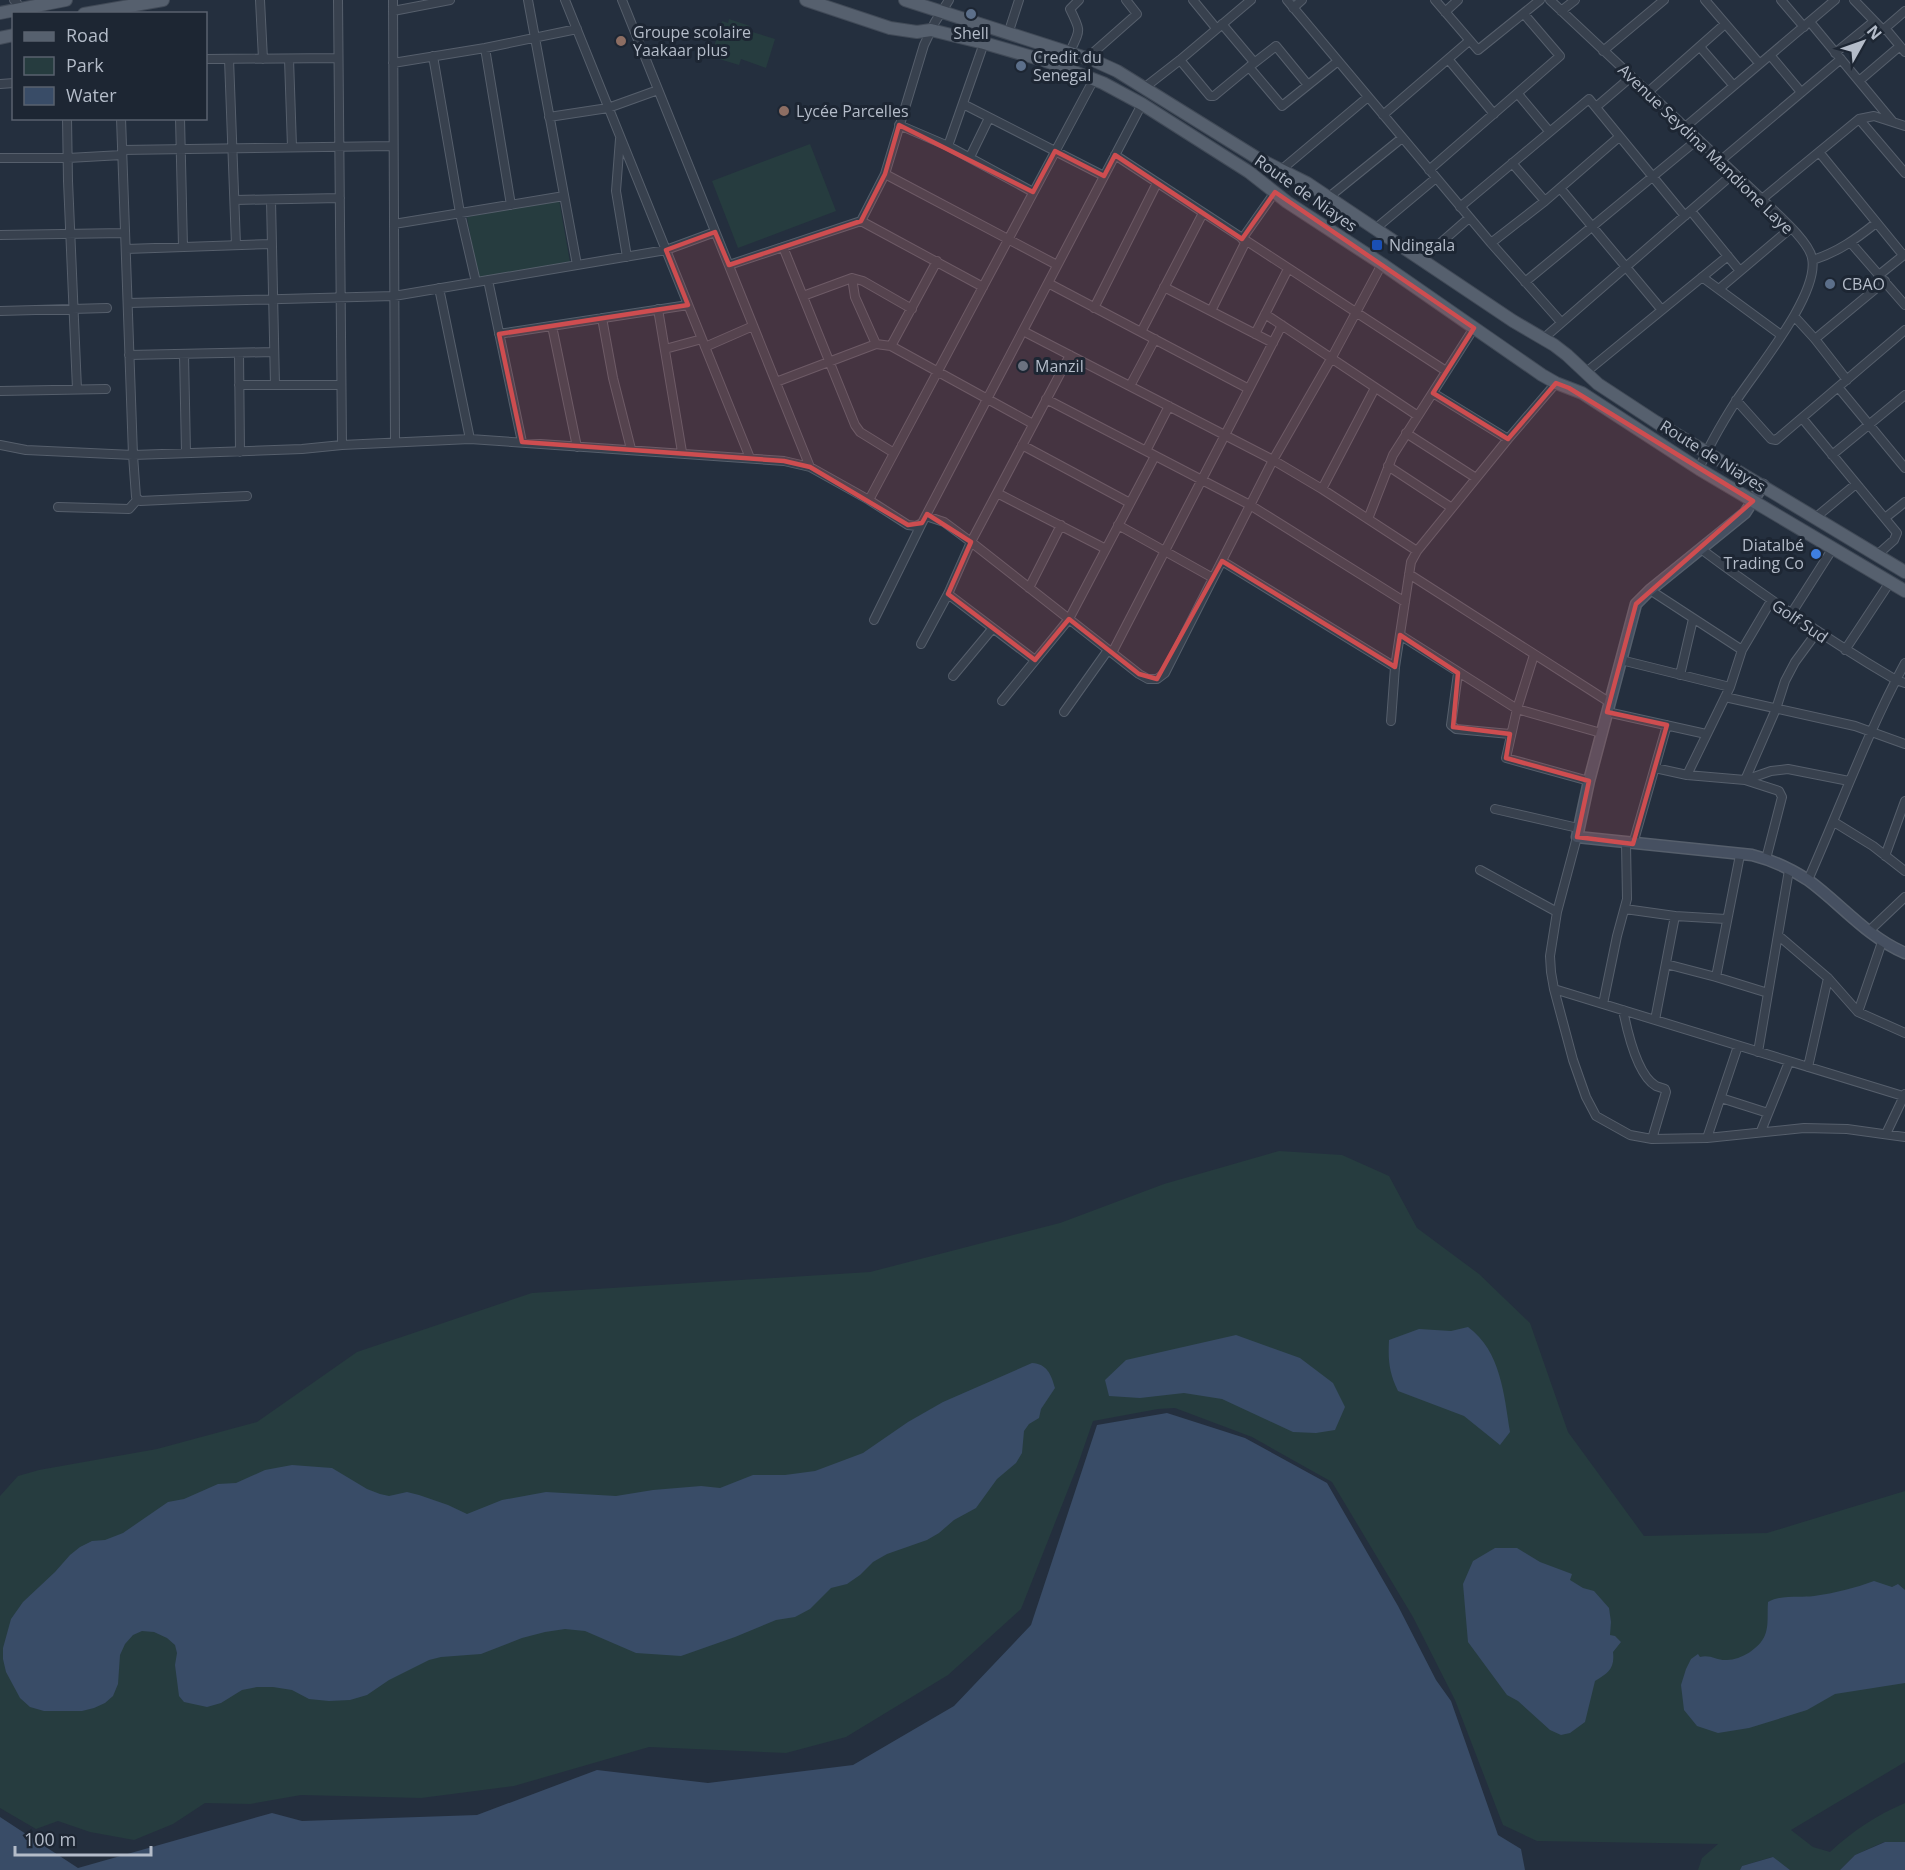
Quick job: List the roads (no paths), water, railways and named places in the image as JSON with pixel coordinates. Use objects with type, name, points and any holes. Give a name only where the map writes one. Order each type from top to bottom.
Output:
[{"type":"main road","points":[[0,13],[66,0]]},
{"type":"main road","points":[[101,12],[163,0]]},
{"type":"main road","name":"Route de Niayes","points":[[806,0],[898,30],[917,32],[931,30],[1046,61],[1094,79],[1142,104],[1249,172],[1287,202],[1556,383],[1582,393],[1699,470],[1905,591]]},
{"type":"main road","name":"Route de Niayes","points":[[905,0],[1117,71],[1232,143],[1307,183],[1513,321],[1544,338],[1567,355],[1598,384],[1656,422],[1905,572]]},
{"type":"main road","points":[[0,6],[16,2],[45,4]]},
{"type":"street","points":[[260,0],[263,59]]},
{"type":"street","points":[[338,0],[342,445]]},
{"type":"street","points":[[393,0],[395,442]]},
{"type":"street","points":[[393,11],[450,0]]},
{"type":"street","points":[[528,0],[577,265]]},
{"type":"street","points":[[565,0],[750,458]]},
{"type":"street","points":[[622,0],[810,467]]},
{"type":"street","points":[[729,265],[861,221],[885,174],[924,45],[949,0]]},
{"type":"street","points":[[1008,34],[1019,0]]},
{"type":"street","points":[[1069,54],[1079,29],[1077,20],[1070,9],[1079,0]]},
{"type":"street","points":[[1086,59],[1137,15],[1138,13],[1126,0]]},
{"type":"street","points":[[1193,0],[1252,65],[1282,106],[1338,61]]},
{"type":"street","points":[[1144,88],[1251,0]]},
{"type":"street","points":[[1287,0],[1469,218],[1561,322]]},
{"type":"street","points":[[1293,8],[1302,0]]},
{"type":"street","points":[[1435,0],[1478,51],[1540,0]]},
{"type":"street","points":[[1445,12],[1458,0]]},
{"type":"street","name":"Avenue Seydina Mandione Laye","points":[[1550,0],[1762,199],[1791,228],[1811,253],[1813,260]]},
{"type":"street","points":[[1561,11],[1575,0]]},
{"type":"street","points":[[1603,51],[1664,0]]},
{"type":"street","points":[[1705,0],[1759,63]]},
{"type":"street","points":[[1781,0],[1838,56],[1893,122]]},
{"type":"street","points":[[1684,128],[1835,0]]},
{"type":"street","points":[[1854,0],[1881,30],[1905,11]]},
{"type":"street","points":[[1429,170],[1560,56],[1524,14]]},
{"type":"street","points":[[1720,161],[1801,92],[1874,22]]},
{"type":"street","points":[[1647,93],[1725,24]]},
{"type":"street","points":[[1859,81],[1902,49],[1885,28]]},
{"type":"street","points":[[393,63],[485,48],[576,29]]},
{"type":"street","points":[[1383,115],[1469,41]]},
{"type":"street","points":[[948,146],[984,43]]},
{"type":"street","points":[[1180,60],[1210,96],[1214,96],[1276,46],[1308,85]]},
{"type":"street","points":[[1700,47],[1733,86]]},
{"type":"street","points":[[485,48],[511,205]]},
{"type":"street","points":[[1770,55],[1801,92]]},
{"type":"street","points":[[433,56],[460,213],[476,282]]},
{"type":"street","points":[[207,59],[338,58]]},
{"type":"street","points":[[1448,58],[1494,114]]},
{"type":"street","points":[[229,59],[237,245]]},
{"type":"street","points":[[289,59],[292,147]]},
{"type":"street","points":[[1596,107],[1631,77]]},
{"type":"street","points":[[869,500],[1094,79]]},
{"type":"street","points":[[549,117],[608,108],[658,90]]},
{"type":"street","points":[[1518,94],[1549,131]]},
{"type":"street","points":[[1281,170],[1368,97]]},
{"type":"street","points":[[1460,207],[1588,99],[1653,178],[1740,271]]},
{"type":"street","points":[[963,104],[1104,176]]},
{"type":"street","points":[[874,620],[1142,104]]},
{"type":"street","points":[[1762,199],[1859,119],[1874,116],[1905,126]]},
{"type":"street","points":[[970,157],[989,118]]},
{"type":"street","points":[[1859,119],[1905,173]]},
{"type":"street","points":[[67,120],[77,389]]},
{"type":"street","points":[[58,507],[129,509],[137,500],[133,454],[121,120]]},
{"type":"street","points":[[180,120],[183,246]]},
{"type":"street","points":[[899,125],[948,146],[1034,192]]},
{"type":"street","points":[[620,136],[616,191],[627,257]]},
{"type":"street","points":[[1329,197],[1402,138]]},
{"type":"street","points":[[1491,243],[1619,138]]},
{"type":"street","points":[[1525,282],[1697,140]]},
{"type":"street","points":[[0,159],[68,158],[181,149],[393,146]]},
{"type":"street","points":[[1815,339],[1882,278],[1904,254],[1876,224],[1819,152]]},
{"type":"street","points":[[1115,155],[1355,314],[1446,371]]},
{"type":"street","points":[[1512,162],[1545,201]]},
{"type":"street","points":[[1544,338],[1734,173]]},
{"type":"street","points":[[885,174],[1058,265]]},
{"type":"street","points":[[1375,230],[1436,178]]},
{"type":"street","points":[[1094,308],[1157,183]]},
{"type":"street","points":[[1560,188],[1661,309]]},
{"type":"street","points":[[1210,311],[1244,240],[1275,192]]},
{"type":"street","points":[[394,224],[564,196]]},
{"type":"street","points":[[235,200],[340,198]]},
{"type":"street","points":[[271,200],[275,385]]},
{"type":"street","points":[[1141,332],[1203,213]]},
{"type":"street","points":[[1421,260],[1469,218]]},
{"type":"street","points":[[861,221],[983,287]]},
{"type":"street","points":[[1699,470],[1707,451],[1736,400],[1794,316],[1812,274],[1813,260],[1827,256],[1851,243],[1876,224]]},
{"type":"street","points":[[1719,289],[1791,228]]},
{"type":"street","points":[[0,235],[125,232]]},
{"type":"street","points":[[128,303],[394,296],[666,250],[715,232]]},
{"type":"street","points":[[1851,243],[1904,301]]},
{"type":"street","points":[[126,249],[272,244]]},
{"type":"street","points":[[783,247],[857,429],[894,453]]},
{"type":"street","points":[[1585,373],[1728,256]]},
{"type":"street","points":[[891,346],[937,261]]},
{"type":"street","points":[[0,445],[36,451],[133,454],[240,452],[470,439],[784,460],[810,467],[908,525],[916,526],[924,520],[944,522],[1110,652],[1148,679],[1153,680],[1161,677],[1274,460],[1382,264]]},
{"type":"street","points":[[1255,334],[1288,269]]},
{"type":"street","points":[[1702,276],[1781,335]]},
{"type":"street","points":[[803,296],[852,278],[863,281],[912,309]]},
{"type":"street","points":[[852,278],[855,297],[876,344]]},
{"type":"street","points":[[488,280],[522,442]]},
{"type":"street","points":[[1048,284],[1249,388]]},
{"type":"street","points":[[1164,287],[1273,343]]},
{"type":"street","points":[[439,288],[470,439]]},
{"type":"street","points":[[499,334],[688,305]]},
{"type":"street","points":[[0,311],[107,308]]},
{"type":"street","points":[[658,309],[682,452]]},
{"type":"street","points":[[1265,314],[1418,416]]},
{"type":"street","points":[[1794,316],[1847,380]]},
{"type":"street","points":[[602,318],[631,449]]},
{"type":"street","points":[[552,326],[577,447]]},
{"type":"street","points":[[664,349],[703,343],[753,326]]},
{"type":"street","points":[[1064,712],[1110,652],[1281,326]]},
{"type":"street","points":[[1368,519],[1388,466],[1474,328]]},
{"type":"street","points":[[1736,400],[1773,441],[1905,330]]},
{"type":"street","points":[[1023,331],[1274,460],[1417,551]]},
{"type":"street","points":[[1130,386],[1155,339]]},
{"type":"street","points":[[776,382],[876,344],[891,346],[1033,424]]},
{"type":"street","points":[[129,355],[274,352]]},
{"type":"street","points":[[239,353],[240,452]]},
{"type":"street","points":[[184,354],[186,453]]},
{"type":"street","points":[[921,644],[948,594],[971,542],[1070,355]]},
{"type":"street","points":[[1390,721],[1395,667],[1411,562],[1452,507],[1556,383]]},
{"type":"street","points":[[239,385],[341,385]]},
{"type":"street","points":[[1838,387],[1904,464]]},
{"type":"street","points":[[1322,489],[1375,388]]},
{"type":"street","points":[[0,391],[106,389]]},
{"type":"street","points":[[1433,393],[1508,439]]},
{"type":"street","points":[[1832,455],[1905,395]]},
{"type":"street","points":[[1046,399],[1250,506],[1405,602]]},
{"type":"street","points":[[1146,451],[1170,406]]},
{"type":"street","points":[[1802,418],[1897,533],[1896,537],[1876,556]]},
{"type":"street","points":[[1406,434],[1476,478]]},
{"type":"street","points":[[1022,445],[1130,503]]},
{"type":"street","points":[[1002,701],[1069,619],[1155,456]]},
{"type":"street","points":[[1388,466],[1452,507]]},
{"type":"street","points":[[1815,518],[1856,484]]},
{"type":"street","points":[[1763,485],[1745,513],[1636,604],[1601,733],[1557,912],[1550,956],[1554,989],[1573,1060],[1586,1097],[1596,1116],[1630,1135],[1652,1139],[1707,1138],[1804,1128],[1847,1129],[1905,1137]]},
{"type":"street","points":[[997,493],[1106,549]]},
{"type":"street","points":[[137,500],[247,496]]},
{"type":"street","points":[[1885,519],[1905,502]]},
{"type":"street","points":[[1029,588],[1061,525]]},
{"type":"street","points":[[1119,525],[1213,578]]},
{"type":"street","points":[[1791,614],[1833,548]]},
{"type":"street","name":"Golf Sud","points":[[1701,549],[1817,632],[1896,680],[1905,683]]},
{"type":"street","points":[[1222,561],[1395,667]]},
{"type":"street","points":[[1409,574],[1534,655],[1608,707],[1706,734]]},
{"type":"street","points":[[1845,650],[1890,582]]},
{"type":"street","points":[[1650,590],[1742,650]]},
{"type":"street","points":[[948,594],[1035,660]]},
{"type":"street","points":[[1687,775],[1730,687],[1742,650],[1771,601]]},
{"type":"street","points":[[1680,675],[1693,619]]},
{"type":"street","points":[[953,676],[993,628]]},
{"type":"street","points":[[1745,780],[1776,709],[1785,681],[1817,632]]},
{"type":"street","points":[[1400,635],[1517,709],[1601,733]]},
{"type":"street","points":[[1534,655],[1510,734],[1506,758],[1589,781]]},
{"type":"street","points":[[1621,660],[1730,687]]},
{"type":"street","points":[[1808,880],[1871,731],[1905,663]]},
{"type":"street","points":[[1458,673],[1453,727],[1510,734]]},
{"type":"street","points":[[1725,697],[1871,731],[1905,744]]},
{"type":"street","points":[[1602,1004],[1625,909],[1629,844],[1667,725]]},
{"type":"street","points":[[1655,768],[1687,775],[1745,780],[1781,793],[1766,859]]},
{"type":"street","points":[[1745,780],[1771,771],[1788,769],[1849,781]]},
{"type":"street","points":[[1885,856],[1905,801]]},
{"type":"street","points":[[1495,809],[1629,844],[1766,859],[1808,880],[1882,942],[1905,953]]},
{"type":"street","points":[[1834,822],[1853,832],[1905,871]]},
{"type":"street","points":[[1716,977],[1740,855]]},
{"type":"street","points":[[1480,870],[1557,912]]},
{"type":"street","points":[[1758,1052],[1789,870]]},
{"type":"street","points":[[1869,931],[1905,897]]},
{"type":"street","points":[[1625,909],[1675,916],[1726,919]]},
{"type":"street","points":[[1655,1020],[1675,916]]},
{"type":"street","points":[[1779,936],[1828,978],[1858,1012],[1905,1033]]},
{"type":"street","points":[[1858,1012],[1882,942]]},
{"type":"street","points":[[1666,964],[1768,993]]},
{"type":"street","points":[[1808,1067],[1828,978]]},
{"type":"street","points":[[1554,989],[1904,1095],[1886,1134]]},
{"type":"street","points":[[1623,1010],[1626,1030],[1644,1073],[1655,1085],[1665,1089],[1666,1092],[1652,1139]]},
{"type":"street","points":[[1707,1138],[1738,1046]]},
{"type":"street","points":[[1761,1131],[1789,1062]]},
{"type":"street","points":[[1721,1098],[1768,1113]]},
{"type":"water","points":[[1468,1327],[1488,1348],[1503,1389],[1510,1432],[1500,1445],[1464,1416],[1398,1391],[1391,1372],[1389,1340],[1419,1329],[1451,1331]]},
{"type":"water","points":[[1236,1335],[1300,1358],[1333,1383],[1345,1407],[1335,1430],[1316,1433],[1293,1432],[1222,1399],[1184,1393],[1140,1398],[1109,1396],[1105,1380],[1126,1360]]},
{"type":"water","points":[[1032,1363],[1041,1365],[1048,1371],[1055,1388],[1041,1409],[1039,1418],[1029,1424],[1024,1431],[1022,1453],[1016,1463],[997,1479],[976,1508],[954,1520],[927,1540],[887,1554],[873,1562],[860,1575],[847,1584],[831,1588],[810,1609],[795,1617],[776,1620],[681,1656],[636,1653],[585,1631],[565,1629],[522,1638],[481,1654],[429,1660],[389,1680],[367,1695],[350,1700],[309,1699],[292,1690],[257,1687],[242,1690],[221,1703],[207,1707],[184,1702],[179,1696],[175,1645],[154,1632],[142,1631],[133,1635],[125,1644],[120,1655],[118,1684],[113,1696],[105,1703],[82,1711],[44,1711],[30,1707],[20,1698],[6,1672],[3,1648],[11,1619],[23,1602],[70,1555],[92,1541],[105,1540],[123,1533],[168,1502],[184,1499],[218,1484],[236,1483],[265,1470],[292,1465],[332,1468],[380,1494],[389,1496],[407,1492],[448,1505],[467,1514],[502,1500],[546,1492],[616,1496],[701,1486],[720,1488],[753,1475],[785,1475],[815,1471],[863,1453],[908,1422],[943,1402]]},
{"type":"water","points":[[1167,1413],[1245,1438],[1327,1483],[1398,1606],[1436,1680],[1451,1701],[1498,1835],[1521,1849],[1525,1870],[0,1870],[0,1817],[78,1868],[272,1813],[302,1821],[477,1815],[597,1770],[708,1783],[853,1765],[954,1706],[1031,1625],[1097,1425]]},
{"type":"water","points":[[1495,1548],[1517,1548],[1540,1562],[1572,1574],[1570,1580],[1583,1588],[1594,1591],[1609,1608],[1610,1635],[1615,1636],[1621,1642],[1613,1652],[1613,1663],[1610,1670],[1595,1681],[1585,1722],[1570,1733],[1561,1735],[1550,1730],[1518,1701],[1507,1695],[1468,1642],[1463,1584],[1473,1561]]},
{"type":"water","points":[[1874,1581],[1892,1587],[1898,1584],[1905,1590],[1905,1683],[1835,1694],[1807,1710],[1749,1728],[1718,1733],[1697,1726],[1684,1710],[1681,1685],[1691,1659],[1698,1654],[1700,1657],[1732,1659],[1744,1656],[1754,1649],[1763,1640],[1766,1631],[1768,1602],[1785,1597],[1808,1597],[1830,1593]]},
{"type":"water","points":[[1885,1842],[1905,1842],[1905,1870],[1840,1870],[1855,1855]]},
{"type":"water","points":[[1773,1857],[1790,1870],[1740,1870],[1742,1866]]},
{"type":"place","name":"Shell","points":[[971,14]]},
{"type":"place","name":"Groupe scolaire Yaakaar plus","points":[[621,41]]},
{"type":"place","name":"Credit du Senegal","points":[[1021,66]]},
{"type":"place","name":"Lycée Parcelles","points":[[784,111]]},
{"type":"place","name":"Ndingala","points":[[1377,245]]},
{"type":"place","name":"CBAO","points":[[1830,284]]},
{"type":"place","name":"Manzil","points":[[1023,366]]},
{"type":"place","name":"Diatalbé Trading Co","points":[[1816,554]]}]
